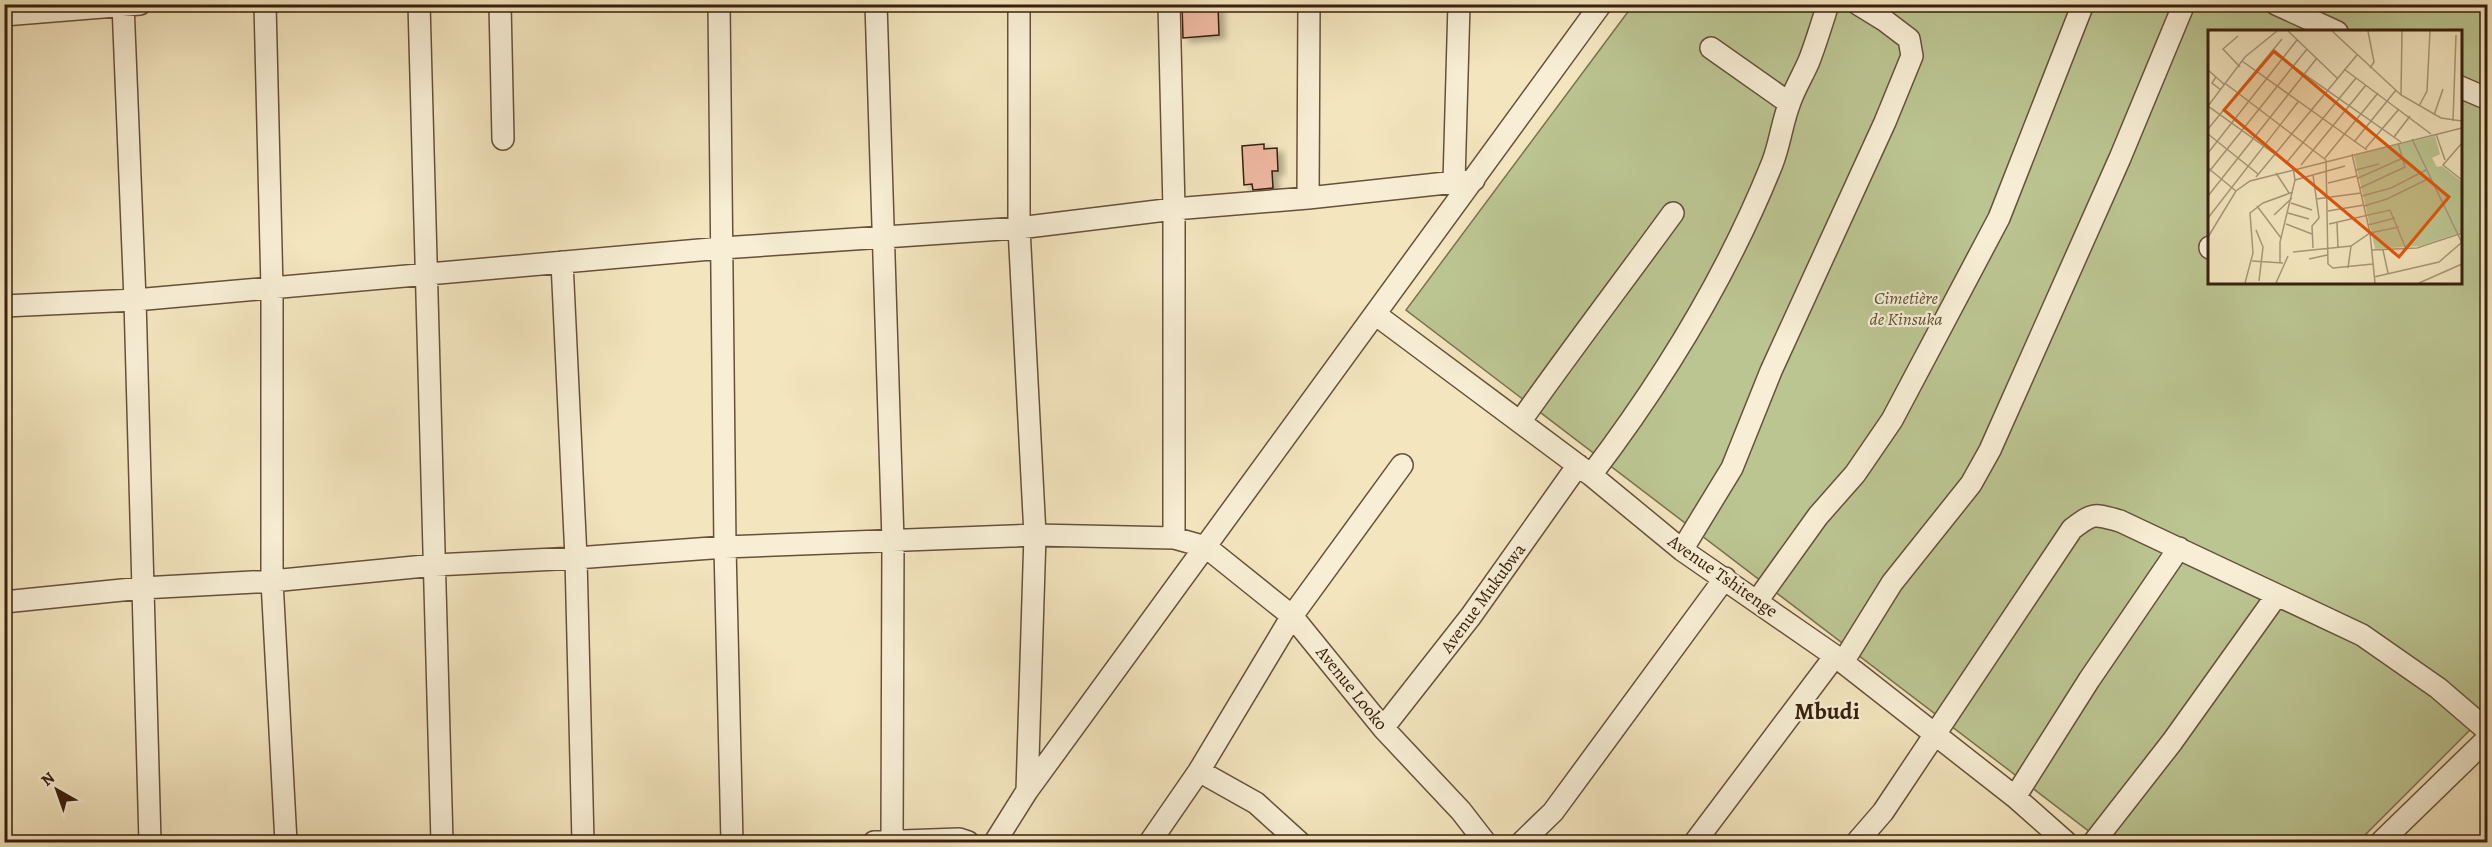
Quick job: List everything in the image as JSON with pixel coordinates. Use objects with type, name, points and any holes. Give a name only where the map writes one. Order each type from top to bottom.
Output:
[{"type":"street","points":[[4,15],[140,4]]},
{"type":"street","points":[[265,4],[272,289],[272,581],[286,843]]},
{"type":"street","points":[[419,4],[442,843]]},
{"type":"street","points":[[500,4],[503,139]]},
{"type":"street","points":[[719,4],[725,547],[732,843]]},
{"type":"street","points":[[876,4],[893,542],[883,842],[959,839],[968,843]]},
{"type":"street","points":[[1019,4],[1019,228],[1035,535],[1028,791]]},
{"type":"street","points":[[1169,4],[1174,209],[1174,538]]},
{"type":"street","points":[[1308,198],[1309,4]]},
{"type":"street","points":[[1459,4],[1464,181]]},
{"type":"street","points":[[995,843],[1028,791],[1375,314],[1464,181],[1601,4]]},
{"type":"street","name":"Avenue Mukubwa","points":[[1383,728],[1585,470],[1627,427],[1667,368],[1719,277],[1773,162],[1789,103],[1809,60],[1828,4]]},
{"type":"street","points":[[1682,550],[1732,468],[1771,371],[1885,122],[1912,56],[1909,39],[1858,4]]},
{"type":"street","points":[[1757,601],[1818,516],[1855,474],[1892,420],[1999,218],[2083,4]]},
{"type":"street","points":[[1695,843],[1839,659],[1892,583],[1971,484],[1990,450],[2120,158],[2184,4]]},
{"type":"street","points":[[2276,4],[2333,30]]},
{"type":"street","points":[[123,5],[135,300],[150,843]]},
{"type":"street","points":[[1711,48],[1789,103]]},
{"type":"street","points":[[2462,88],[2487,99]]},
{"type":"street","points":[[4,306],[135,300],[722,248],[1019,228],[1174,209],[1308,198],[1464,181]]},
{"type":"street","points":[[1520,422],[1575,343],[1672,213]]},
{"type":"street","points":[[562,262],[576,558],[583,843]]},
{"type":"street","name":"Avenue Tshitenge","points":[[1375,314],[1585,470],[1682,550],[1839,659],[2015,797],[2066,843]]},
{"type":"street","points":[[1150,843],[1199,771],[1292,616],[1401,465]]},
{"type":"street","points":[[1857,843],[1883,812],[2072,529],[2090,516],[2100,515],[2120,521],[2362,635],[2438,688],[2487,731]]},
{"type":"street","points":[[4,602],[142,588],[272,581],[435,565],[725,547],[1035,535],[1174,538],[1206,547]]},
{"type":"street","name":"Avenue Looko","points":[[1206,547],[1292,616],[1383,728],[1461,811],[1485,843]]},
{"type":"street","points":[[2015,797],[2089,680],[2179,548]]},
{"type":"street","points":[[1522,843],[1553,812],[1725,578]]},
{"type":"street","points":[[2094,843],[2172,742],[2277,595]]},
{"type":"street","points":[[2381,843],[2487,738]]},
{"type":"street","points":[[1199,771],[1256,803],[1299,843]]},
{"type":"green space","name":"Cimetière de Kinsuka","points":[[1633,5],[2487,5],[2487,713],[2358,842],[2103,842],[1406,310]]},
{"type":"building","points":[[1182,4],[1218,5],[1219,35],[1183,38]]},
{"type":"building","points":[[1264,144],[1264,149],[1277,148],[1278,171],[1272,171],[1273,188],[1253,190],[1252,184],[1244,185],[1242,146]]},
{"type":"district","name":"Mbudi","points":[[1827,711]]}]
